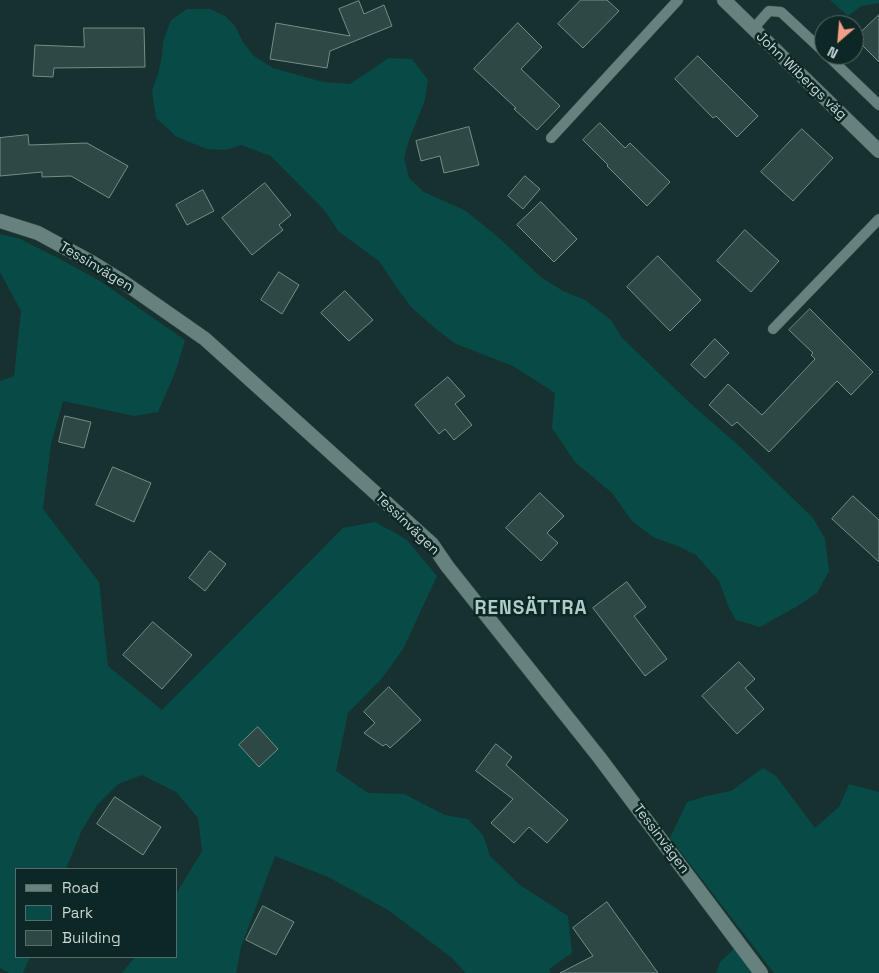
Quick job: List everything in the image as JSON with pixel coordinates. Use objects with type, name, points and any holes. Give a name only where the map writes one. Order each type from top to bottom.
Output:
[{"type":"street","name":"John Wibergs väg","points":[[724,0],[879,151]]},
{"type":"street","name":"Tessinvägen","points":[[0,221],[38,233],[94,263],[205,339],[432,544],[447,566],[599,757],[762,973]]},
{"type":"lane","points":[[551,138],[678,0]]},
{"type":"lane","points":[[753,29],[769,11],[781,12],[814,44]]},
{"type":"lane","points":[[837,65],[879,105]]},
{"type":"lane","points":[[772,329],[879,219]]},
{"type":"green space","points":[[830,0],[879,0],[879,3],[861,6],[847,15]]},
{"type":"green space","points":[[187,9],[210,9],[225,16],[235,26],[243,42],[254,56],[273,68],[323,82],[350,84],[389,58],[412,59],[428,80],[425,100],[404,158],[409,178],[424,192],[466,211],[498,237],[542,278],[563,291],[585,300],[611,320],[622,338],[690,403],[738,445],[813,518],[825,539],[829,571],[817,593],[760,627],[736,620],[729,608],[719,581],[696,555],[653,537],[632,521],[612,493],[575,462],[552,428],[555,393],[513,366],[456,344],[436,329],[412,308],[379,261],[339,232],[325,211],[271,156],[241,145],[226,150],[207,149],[177,137],[156,118],[152,90],[158,74],[163,42],[171,20]]},
{"type":"green space","points":[[0,234],[20,239],[100,281],[185,340],[176,370],[158,412],[134,416],[63,401],[51,444],[43,509],[99,582],[108,666],[162,710],[343,528],[375,522],[406,539],[437,576],[403,649],[383,677],[348,713],[336,771],[368,793],[404,794],[445,815],[468,819],[483,835],[490,856],[520,885],[568,916],[572,953],[549,969],[551,973],[466,973],[451,957],[388,910],[328,877],[275,856],[241,947],[236,973],[122,973],[134,958],[178,958],[178,891],[202,851],[198,818],[176,792],[142,775],[118,784],[97,805],[81,832],[66,868],[15,868],[15,958],[30,958],[23,973],[9,973],[0,968],[0,381],[14,376],[21,311],[0,272]]},
{"type":"green space","points":[[763,768],[776,776],[815,828],[839,807],[849,784],[879,792],[879,973],[774,973],[670,838],[687,802],[731,791]]},
{"type":"green space","points":[[735,948],[754,973],[716,973],[720,962]]},
{"type":"building","points":[[581,0],[607,0],[619,11],[583,48],[558,24]]},
{"type":"building","points":[[359,1],[364,14],[384,5],[392,26],[330,51],[327,68],[270,59],[276,23],[350,36],[339,9]]},
{"type":"building","points":[[879,15],[879,62],[864,47],[864,29]]},
{"type":"building","points":[[518,23],[542,47],[521,69],[560,106],[537,130],[474,69]]},
{"type":"building","points":[[84,28],[144,28],[145,67],[54,68],[53,77],[33,76],[35,45],[84,47]]},
{"type":"building","points":[[698,56],[758,116],[737,137],[716,116],[713,118],[675,79]]},
{"type":"building","points":[[600,123],[625,148],[630,143],[670,182],[647,206],[583,140]]},
{"type":"building","points":[[469,127],[479,165],[444,173],[440,156],[421,161],[416,141]]},
{"type":"building","points":[[802,129],[833,158],[793,201],[761,172]]},
{"type":"building","points":[[28,135],[29,145],[87,143],[128,166],[109,198],[71,176],[42,177],[42,172],[0,176],[0,138]]},
{"type":"building","points":[[525,176],[540,189],[523,209],[508,196]]},
{"type":"building","points":[[265,183],[291,215],[279,225],[283,230],[252,255],[222,218]]},
{"type":"building","points":[[203,190],[214,211],[187,225],[176,205]]},
{"type":"building","points":[[541,202],[577,239],[554,262],[517,225]]},
{"type":"building","points":[[745,230],[779,261],[751,292],[717,261]]},
{"type":"building","points":[[658,256],[701,300],[670,331],[627,287]]},
{"type":"building","points":[[279,272],[299,285],[282,314],[261,300]]},
{"type":"building","points":[[345,291],[373,320],[349,341],[321,313]]},
{"type":"building","points":[[810,309],[873,372],[851,395],[837,381],[769,452],[737,422],[732,426],[709,405],[728,384],[762,415],[815,359],[811,355],[813,353],[789,330]]},
{"type":"building","points":[[715,339],[729,353],[705,378],[691,365]]},
{"type":"building","points":[[448,377],[465,396],[455,404],[472,425],[454,440],[445,429],[439,434],[415,405]]},
{"type":"building","points":[[65,416],[91,422],[84,448],[59,442]]},
{"type":"building","points":[[113,467],[151,483],[134,522],[96,505]]},
{"type":"building","points":[[540,493],[564,516],[547,533],[558,543],[541,561],[506,528]]},
{"type":"building","points":[[853,496],[879,520],[879,562],[832,519]]},
{"type":"building","points":[[210,551],[226,564],[205,591],[189,578]]},
{"type":"building","points":[[627,582],[646,607],[634,616],[667,659],[645,676],[593,608]]},
{"type":"building","points":[[153,622],[192,655],[162,689],[123,655]]},
{"type":"building","points":[[739,662],[755,679],[745,688],[764,709],[737,734],[702,696]]},
{"type":"building","points":[[389,687],[421,720],[390,748],[386,744],[383,746],[364,733],[375,723],[364,712]]},
{"type":"building","points":[[258,727],[278,749],[259,767],[239,745]]},
{"type":"building","points":[[496,744],[512,757],[506,765],[568,820],[547,843],[529,827],[514,843],[491,823],[513,799],[476,771]]},
{"type":"building","points":[[115,797],[161,827],[143,855],[97,824]]},
{"type":"building","points":[[607,902],[658,973],[560,973],[593,956],[573,928]]},
{"type":"building","points":[[263,906],[294,922],[276,955],[246,940]]},
{"type":"district","name":"RENSÄTTRA","points":[[531,609]]}]
